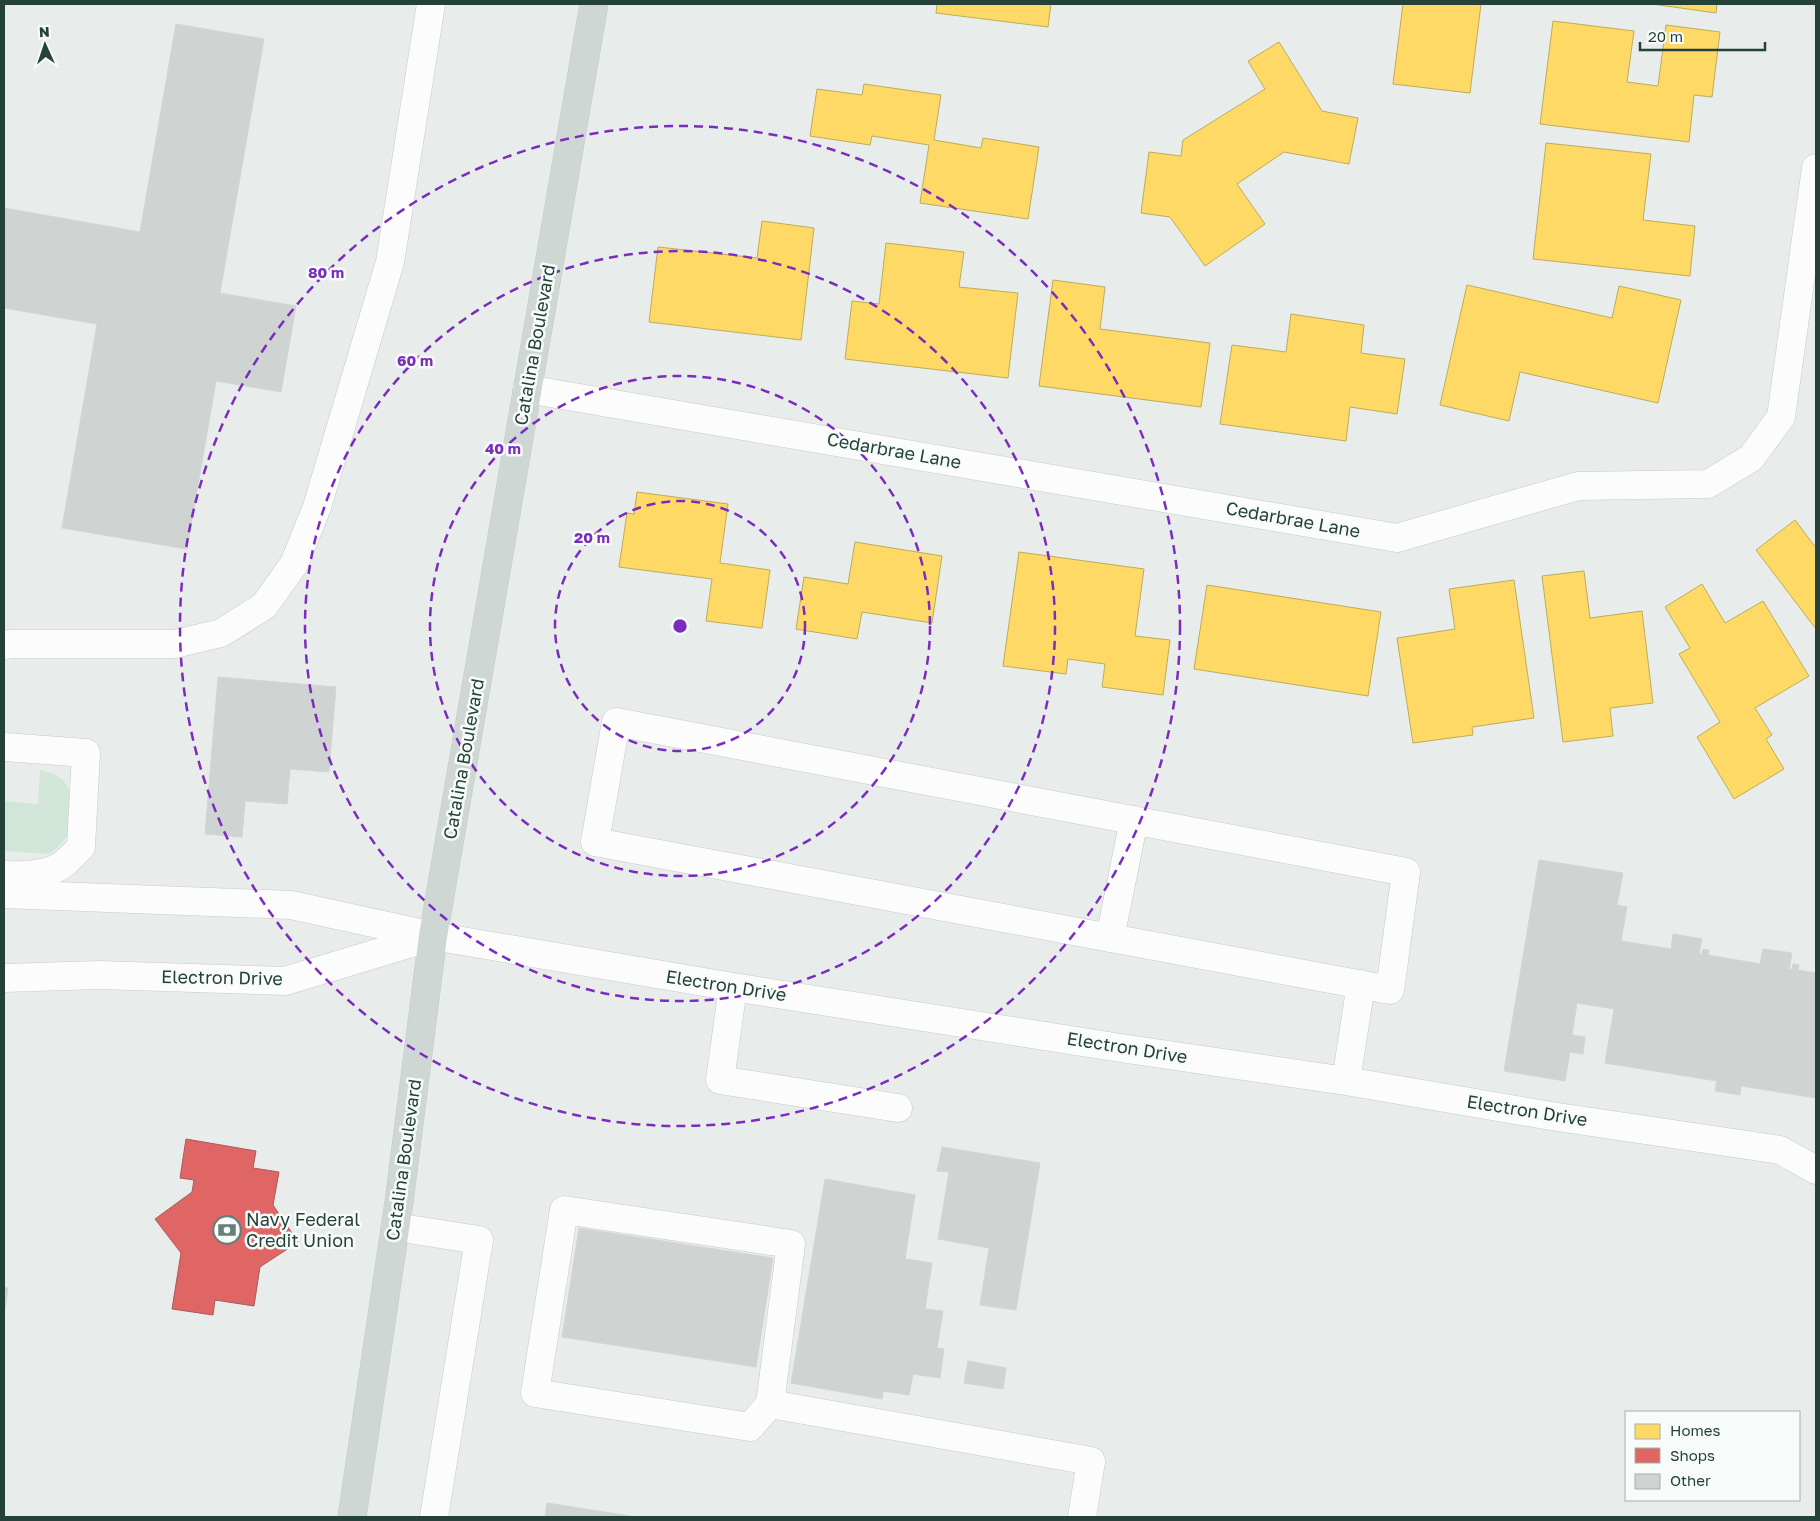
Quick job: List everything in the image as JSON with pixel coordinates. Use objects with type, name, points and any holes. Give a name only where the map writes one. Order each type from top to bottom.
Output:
[{"type":"main road","name":"Catalina Boulevard","points":[[352,1517],[395,1227],[433,936],[594,4]]},
{"type":"street","points":[[4,645],[175,644],[221,633],[264,606],[294,564],[316,507],[390,262],[431,4]]},
{"type":"street","name":"Cedarbrae Lane","points":[[528,389],[1397,538],[1578,486],[1708,484],[1751,458],[1780,417],[1816,168]]},
{"type":"street","points":[[616,722],[1406,872],[1390,990],[1110,938],[595,842],[616,722]]},
{"type":"street","points":[[4,747],[86,753],[81,847],[53,870],[16,876],[4,875]]},
{"type":"street","points":[[1110,938],[1134,820]]},
{"type":"street","name":"Electron Drive","points":[[4,894],[291,905],[433,936],[733,987],[1126,1049],[1346,1081],[1551,1116],[1780,1150],[1816,1170]]},
{"type":"street","name":"Electron Drive","points":[[4,978],[99,975],[285,982],[433,936]]},
{"type":"street","points":[[1346,1081],[1361,984]]},
{"type":"street","points":[[733,987],[720,1080],[898,1108]]},
{"type":"street","points":[[564,1210],[791,1244],[770,1404],[750,1427],[536,1393],[564,1210]]},
{"type":"street","points":[[395,1227],[479,1240],[434,1517]]},
{"type":"street","points":[[770,1404],[1091,1461],[1082,1517]]},
{"type":"green space","points":[[40,770],[52,773],[66,784],[71,799],[73,829],[59,846],[49,854],[4,851],[4,801],[38,804]]},
{"type":"building: Homes","points":[[937,4],[1051,4],[1048,27],[936,13]]},
{"type":"building: Homes","points":[[1403,4],[1481,4],[1470,93],[1393,84]]},
{"type":"building: Homes","points":[[1652,4],[1717,4],[1716,13]]},
{"type":"building: Homes","points":[[1553,21],[1634,31],[1627,82],[1658,86],[1666,25],[1720,32],[1712,97],[1694,95],[1689,142],[1540,124]]},
{"type":"building: Homes","points":[[1279,42],[1322,111],[1358,118],[1349,164],[1284,152],[1237,184],[1265,224],[1205,266],[1170,217],[1141,213],[1149,152],[1181,156],[1183,140],[1265,89],[1248,61]]},
{"type":"building: Homes","points":[[864,84],[941,95],[934,140],[981,148],[983,138],[1039,147],[1028,219],[920,203],[929,145],[872,136],[870,145],[810,136],[817,89],[862,95]]},
{"type":"building: Homes","points":[[1546,143],[1651,154],[1643,220],[1695,226],[1690,276],[1533,259]]},
{"type":"building: Homes","points":[[762,221],[814,228],[801,340],[649,322],[658,247],[757,258]]},
{"type":"building: Homes","points":[[886,243],[964,252],[959,287],[1018,293],[1008,378],[845,359],[852,301],[879,304]]},
{"type":"building: Homes","points":[[1053,280],[1105,287],[1100,329],[1210,343],[1201,407],[1039,386]]},
{"type":"building: Homes","points":[[1467,285],[1612,318],[1619,286],[1681,300],[1658,403],[1520,372],[1509,421],[1440,405]]},
{"type":"building: Homes","points":[[1291,314],[1364,325],[1361,353],[1405,359],[1397,414],[1350,407],[1346,441],[1220,424],[1232,345],[1286,352]]},
{"type":"building: Homes","points":[[637,492],[728,504],[720,563],[770,570],[762,628],[706,621],[712,579],[619,567],[627,513],[634,514]]},
{"type":"building: Homes","points":[[1795,520],[1816,548],[1816,629],[1756,550]]},
{"type":"building: Homes","points":[[855,542],[942,556],[932,623],[862,612],[857,639],[796,629],[804,577],[848,584]]},
{"type":"building: Homes","points":[[1019,552],[1144,569],[1135,636],[1170,640],[1163,695],[1102,687],[1105,664],[1068,659],[1066,674],[1003,666]]},
{"type":"building: Homes","points":[[1584,571],[1590,618],[1642,611],[1653,703],[1610,708],[1613,736],[1563,742],[1542,576]]},
{"type":"building: Homes","points":[[1514,580],[1534,718],[1472,727],[1473,735],[1413,743],[1397,638],[1455,629],[1449,589]]},
{"type":"building: Homes","points":[[1702,584],[1725,623],[1763,601],[1809,676],[1755,708],[1772,735],[1766,739],[1784,769],[1734,799],[1697,737],[1720,722],[1679,654],[1690,648],[1665,607]]},
{"type":"building: Homes","points":[[1207,585],[1381,612],[1368,696],[1194,669]]},
{"type":"building: Shops","name":"Navy Federal Credit Union","points":[[186,1139],[256,1151],[253,1168],[279,1172],[273,1205],[298,1242],[260,1267],[254,1306],[215,1300],[213,1315],[172,1309],[181,1253],[155,1219],[192,1192],[194,1180],[180,1178]]},
{"type":"building: Other","points":[[176,24],[264,39],[220,293],[296,306],[281,392],[216,381],[187,549],[62,528],[97,324],[4,308],[4,208],[140,232]]},
{"type":"building: Other","points":[[218,677],[336,687],[329,772],[290,769],[287,804],[245,801],[242,837],[205,834]]},
{"type":"building: Other","points":[[1539,860],[1623,873],[1617,905],[1627,907],[1621,941],[1671,949],[1673,934],[1702,939],[1699,954],[1702,954],[1703,949],[1709,950],[1708,955],[1760,964],[1763,949],[1792,953],[1789,970],[1792,969],[1793,964],[1799,965],[1798,970],[1816,973],[1816,1098],[1741,1086],[1740,1095],[1715,1091],[1717,1081],[1605,1063],[1614,1009],[1577,1003],[1572,1035],[1585,1037],[1583,1054],[1570,1052],[1565,1081],[1504,1071]]},
{"type":"building: Other","points":[[942,1147],[1040,1163],[1016,1310],[980,1305],[989,1248],[938,1239],[949,1172],[937,1171]]},
{"type":"building: Other","points":[[825,1179],[915,1195],[905,1259],[932,1263],[925,1309],[943,1311],[937,1348],[944,1349],[940,1378],[913,1374],[909,1395],[883,1391],[882,1399],[791,1383]]},
{"type":"building: Other","points":[[579,1228],[773,1258],[756,1367],[562,1337]]},
{"type":"building: Other","points":[[4,1287],[8,1288],[4,1314]]},
{"type":"building: Other","points":[[968,1361],[1006,1368],[1003,1389],[964,1383]]},
{"type":"building: Other","points":[[547,1503],[636,1517],[545,1517]]},
{"type":"place","name":"Navy Federal Credit Union","points":[[227,1230]]}]
